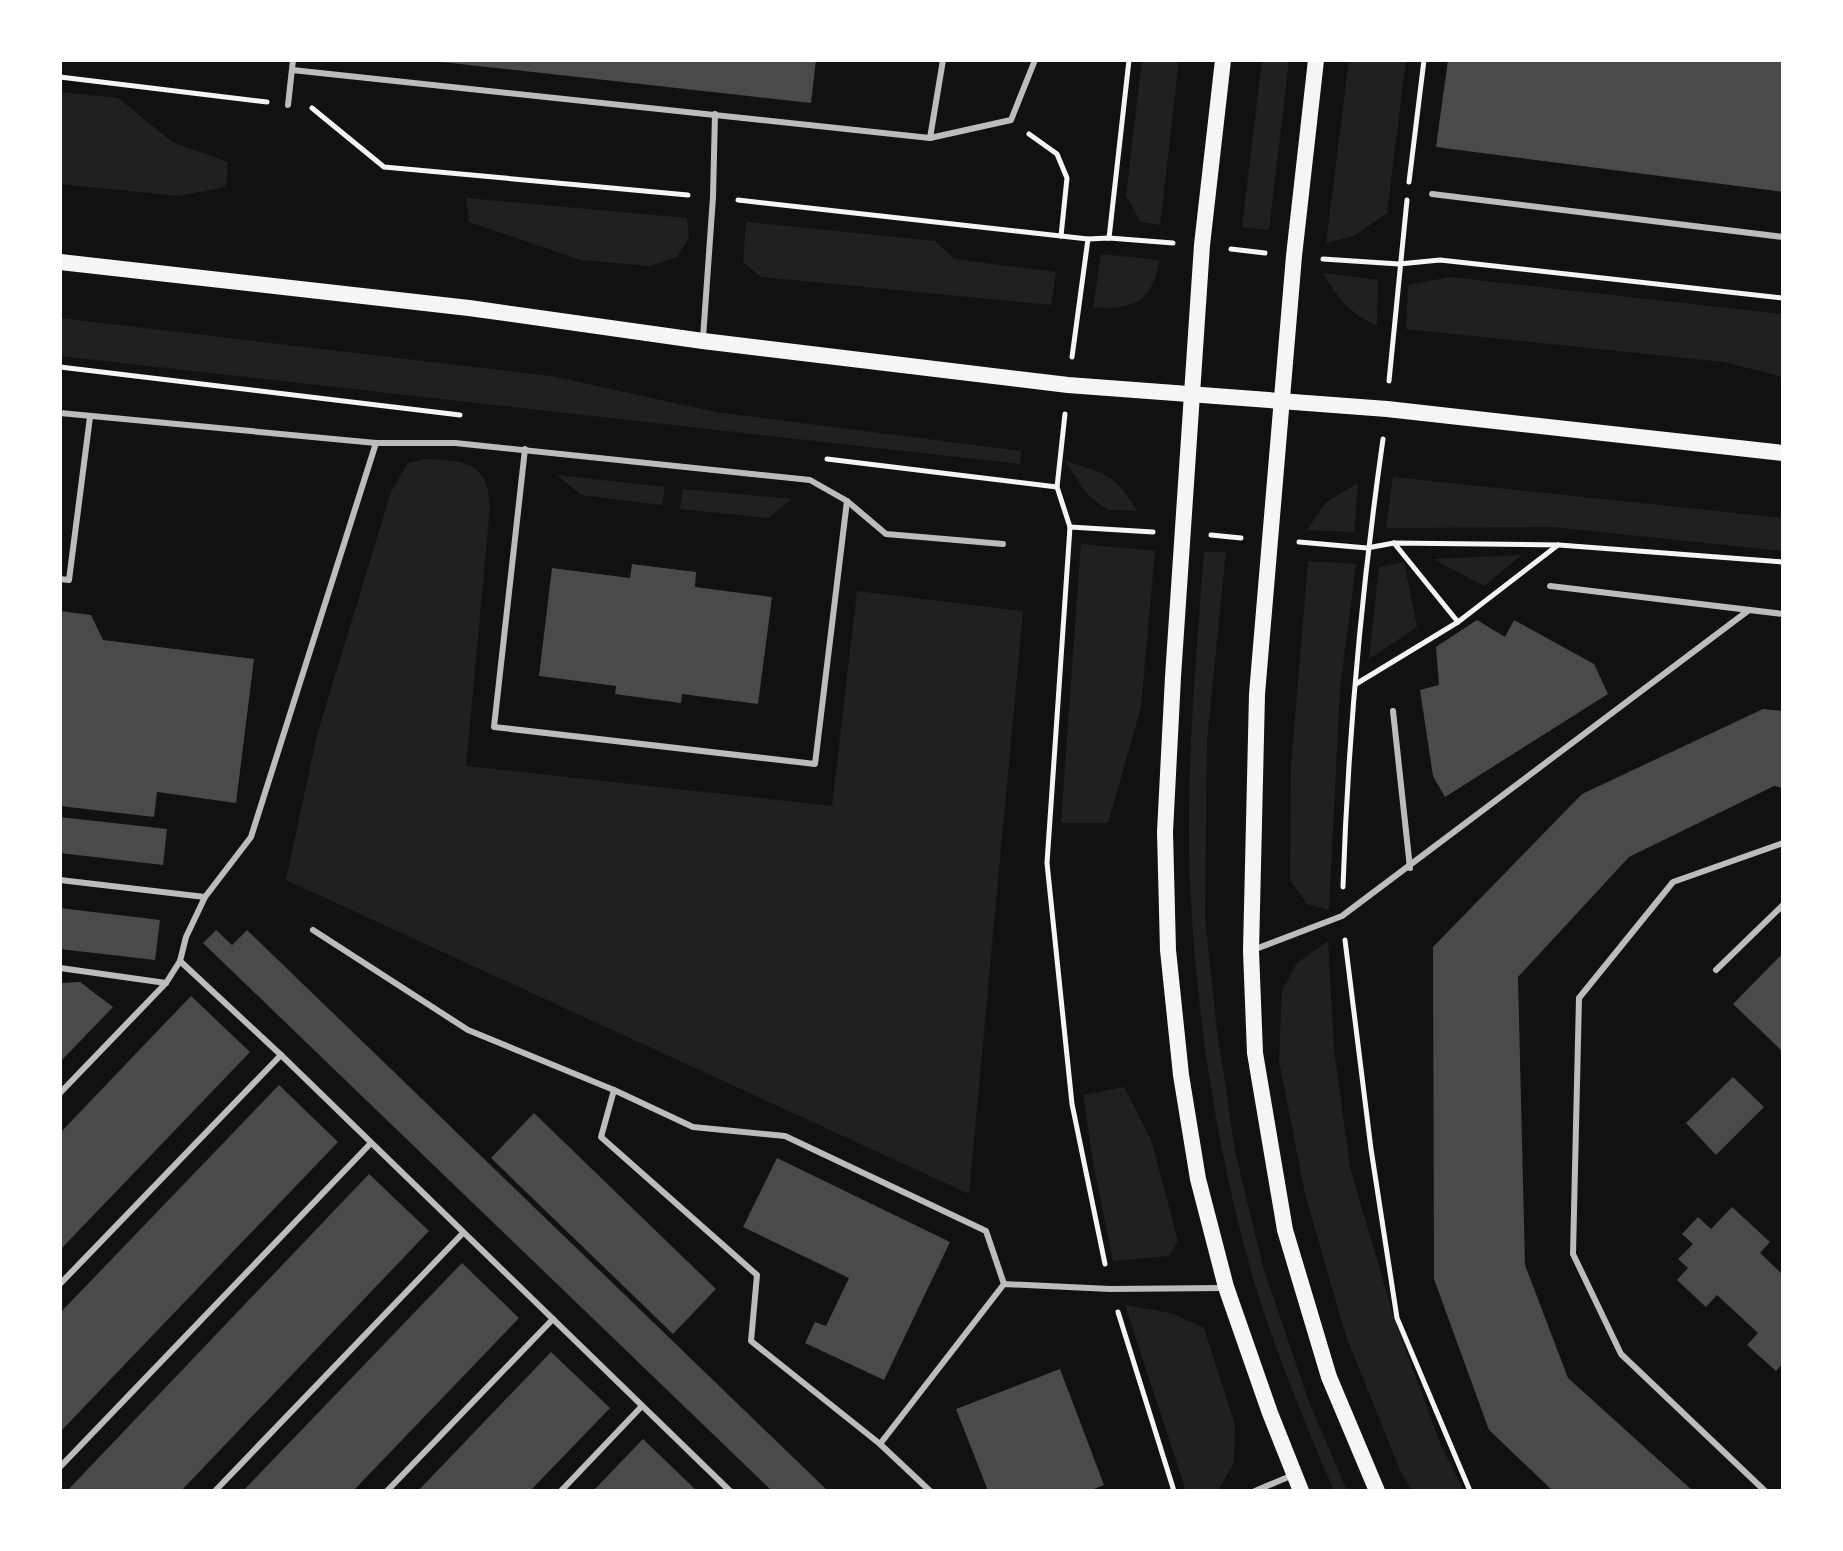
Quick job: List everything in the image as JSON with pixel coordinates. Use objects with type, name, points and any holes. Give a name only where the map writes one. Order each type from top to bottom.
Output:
[{"type":"main road","points":[[1223,60],[1202,245],[1192,394],[1165,832],[1168,950],[1181,1075],[1198,1179],[1226,1287],[1301,1491]]},
{"type":"main road","points":[[1316,60],[1294,256],[1257,694],[1251,951],[1255,1053],[1285,1230],[1329,1377],[1377,1491]]},
{"type":"main road","points":[[60,262],[469,308],[703,341],[1068,385],[1387,409],[1783,453]]},
{"type":"lane","points":[[288,105],[293,60]]},
{"type":"lane","points":[[930,138],[943,60]]},
{"type":"lane","points":[[292,70],[930,138],[1011,120],[1035,60]]},
{"type":"lane","points":[[703,341],[715,114]]},
{"type":"lane","points":[[1432,194],[1783,237]]},
{"type":"lane","points":[[60,413],[376,443],[455,443],[525,449],[810,480],[847,501],[886,534],[1003,544]]},
{"type":"lane","points":[[60,579],[69,580],[90,417]]},
{"type":"lane","points":[[60,1093],[166,983],[180,961],[186,937],[205,897],[251,837],[376,443]]},
{"type":"lane","points":[[525,449],[494,727],[815,764],[847,501]]},
{"type":"lane","points":[[1550,586],[1783,614]]},
{"type":"lane","points":[[1251,951],[1342,916],[1410,868],[1749,610]]},
{"type":"lane","points":[[1393,711],[1410,868]]},
{"type":"lane","points":[[1765,1491],[1621,1354],[1573,1254],[1579,998],[1673,882],[1783,843]]},
{"type":"lane","points":[[60,880],[205,897]]},
{"type":"lane","points":[[1716,970],[1783,905]]},
{"type":"lane","points":[[313,930],[468,1030],[614,1090],[693,1127],[785,1136],[986,1231],[1004,1284]]},
{"type":"lane","points":[[180,961],[730,1491]]},
{"type":"lane","points":[[60,968],[166,983]]},
{"type":"lane","points":[[60,1284],[281,1055]]},
{"type":"lane","points":[[614,1090],[601,1137],[757,1275],[751,1341],[880,1444],[930,1491]]},
{"type":"lane","points":[[60,1467],[371,1143]]},
{"type":"lane","points":[[215,1491],[463,1233]]},
{"type":"lane","points":[[1004,1284],[1110,1289],[1226,1287]]},
{"type":"lane","points":[[880,1444],[1004,1284]]},
{"type":"lane","points":[[387,1491],[553,1319]]},
{"type":"lane","points":[[561,1491],[642,1406]]},
{"type":"lane","points":[[1255,1491],[1293,1475]]},
{"type":"path","points":[[1109,238],[1129,60]]},
{"type":"path","points":[[1424,60],[1399,264],[1387,409],[1367,548],[1346,802],[1342,916],[1371,1149],[1397,1318],[1470,1491]]},
{"type":"path","points":[[60,77],[313,108],[384,167],[713,197],[1088,239],[1202,245],[1399,264],[1440,260],[1783,298]]},
{"type":"path","points":[[1011,120],[1057,154],[1067,178],[1061,236]]},
{"type":"path","points":[[1088,239],[1057,487],[1070,527],[1047,863],[1072,1104],[1110,1289],[1174,1491]]},
{"type":"path","points":[[1070,527],[1367,548],[1394,543],[1559,545],[1783,562]]},
{"type":"path","points":[[1394,543],[1458,622]]},
{"type":"path","points":[[1355,684],[1458,622],[1559,545]]},
{"type":"shaded area","points":[[1142,60],[1179,60],[1160,225],[1141,222],[1126,196]]},
{"type":"shaded area","points":[[1262,60],[1289,60],[1269,230],[1242,227]]},
{"type":"shaded area","points":[[1349,60],[1406,60],[1387,213],[1354,236],[1326,243]]},
{"type":"shaded area","points":[[60,92],[118,98],[172,142],[228,162],[226,187],[179,196],[60,184]]},
{"type":"shaded area","points":[[466,198],[687,218],[689,238],[677,257],[650,266],[581,260],[469,222]]},
{"type":"shaded area","points":[[746,222],[935,241],[954,259],[1056,272],[1051,305],[761,277],[743,262]]},
{"type":"shaded area","points":[[1101,254],[1159,260],[1146,294],[1130,305],[1093,307]]},
{"type":"shaded area","points":[[1323,273],[1378,280],[1377,326],[1346,304]]},
{"type":"shaded area","points":[[1450,277],[1783,314],[1783,377],[1724,362],[1406,329],[1408,285]]},
{"type":"shaded area","points":[[60,318],[551,376],[716,412],[1021,451],[1020,464],[60,356]]},
{"type":"shaded area","points":[[427,459],[453,461],[473,467],[485,481],[490,508],[466,766],[832,806],[857,591],[1023,611],[969,1194],[286,880],[317,735],[391,492],[408,463]]},
{"type":"shaded area","points":[[1065,461],[1108,477],[1123,490],[1137,511],[1107,510],[1087,494]]},
{"type":"shaded area","points":[[557,475],[665,487],[662,505],[581,495]]},
{"type":"shaded area","points":[[1393,477],[1783,518],[1783,551],[1553,527],[1386,528]]},
{"type":"shaded area","points":[[1358,483],[1354,532],[1307,530],[1326,502]]},
{"type":"shaded area","points":[[683,489],[792,499],[768,518],[680,509]]},
{"type":"shaded area","points":[[1081,544],[1155,551],[1141,707],[1108,823],[1061,823]]},
{"type":"shaded area","points":[[1204,552],[1226,552],[1207,741],[1205,917],[1216,1023],[1235,1151],[1263,1267],[1309,1402],[1347,1491],[1334,1491],[1289,1382],[1260,1299],[1229,1185],[1206,1053],[1192,920],[1189,828],[1191,736]]},
{"type":"shaded area","points":[[1522,555],[1484,586],[1433,559]]},
{"type":"shaded area","points":[[1308,561],[1356,564],[1340,690],[1329,910],[1307,904],[1290,880],[1291,766]]},
{"type":"shaded area","points":[[1404,562],[1417,627],[1369,659],[1379,567]]},
{"type":"shaded area","points":[[1328,941],[1334,1049],[1350,1167],[1394,1318],[1440,1443],[1464,1491],[1412,1491],[1400,1470],[1346,1336],[1305,1194],[1279,1061],[1282,990],[1297,963]]},
{"type":"shaded area","points":[[1124,1087],[1151,1140],[1178,1241],[1169,1256],[1113,1261],[1083,1095]]},
{"type":"shaded area","points":[[1125,1305],[1171,1313],[1204,1328],[1235,1425],[1234,1462],[1218,1491],[1186,1491]]},
{"type":"building","points":[[442,60],[816,60],[811,103]]},
{"type":"building","points":[[1448,60],[1783,60],[1783,192],[1436,147]]},
{"type":"building","points":[[632,564],[696,572],[695,587],[772,597],[758,704],[682,694],[681,703],[615,694],[616,686],[539,676],[552,568],[630,578]]},
{"type":"building","points":[[60,611],[91,615],[103,640],[254,659],[236,803],[157,792],[154,817],[60,806]]},
{"type":"building","points":[[1477,620],[1505,637],[1514,620],[1594,664],[1608,694],[1445,797],[1433,776],[1420,690],[1439,685],[1436,647]]},
{"type":"building","points":[[1763,709],[1783,711],[1783,788],[1774,786],[1629,857],[1518,977],[1525,1265],[1568,1378],[1693,1491],[1553,1491],[1489,1430],[1434,1279],[1433,947],[1582,794]]},
{"type":"building","points":[[60,817],[167,829],[163,865],[60,853]]},
{"type":"building","points":[[60,908],[160,920],[155,960],[60,949]]},
{"type":"building","points":[[216,930],[232,945],[247,930],[828,1491],[772,1491],[203,943]]},
{"type":"building","points":[[1783,953],[1783,1052],[1733,1004]]},
{"type":"building","points":[[80,982],[113,1007],[60,1062],[60,983]]},
{"type":"building","points":[[191,996],[250,1052],[60,1250],[60,1133]]},
{"type":"building","points":[[1733,1077],[1764,1107],[1716,1155],[1686,1123]]},
{"type":"building","points":[[279,1085],[338,1142],[60,1432],[60,1313]]},
{"type":"building","points":[[534,1113],[716,1289],[673,1334],[491,1158]]},
{"type":"building","points":[[777,1158],[950,1242],[884,1380],[805,1343],[815,1322],[826,1326],[849,1278],[743,1227]]},
{"type":"building","points":[[369,1174],[429,1231],[181,1491],[67,1491]]},
{"type":"building","points":[[1732,1207],[1770,1242],[1760,1253],[1783,1275],[1783,1363],[1776,1371],[1747,1345],[1758,1333],[1717,1295],[1706,1307],[1677,1280],[1688,1268],[1678,1259],[1693,1244],[1682,1234],[1698,1217],[1711,1229]]},
{"type":"building","points":[[462,1263],[519,1318],[353,1491],[243,1491]]},
{"type":"building","points":[[551,1352],[610,1408],[530,1491],[418,1491]]},
{"type":"building","points":[[1060,1369],[1104,1485],[1089,1491],[988,1491],[956,1409]]},
{"type":"building","points":[[643,1439],[697,1491],[593,1491]]}]
